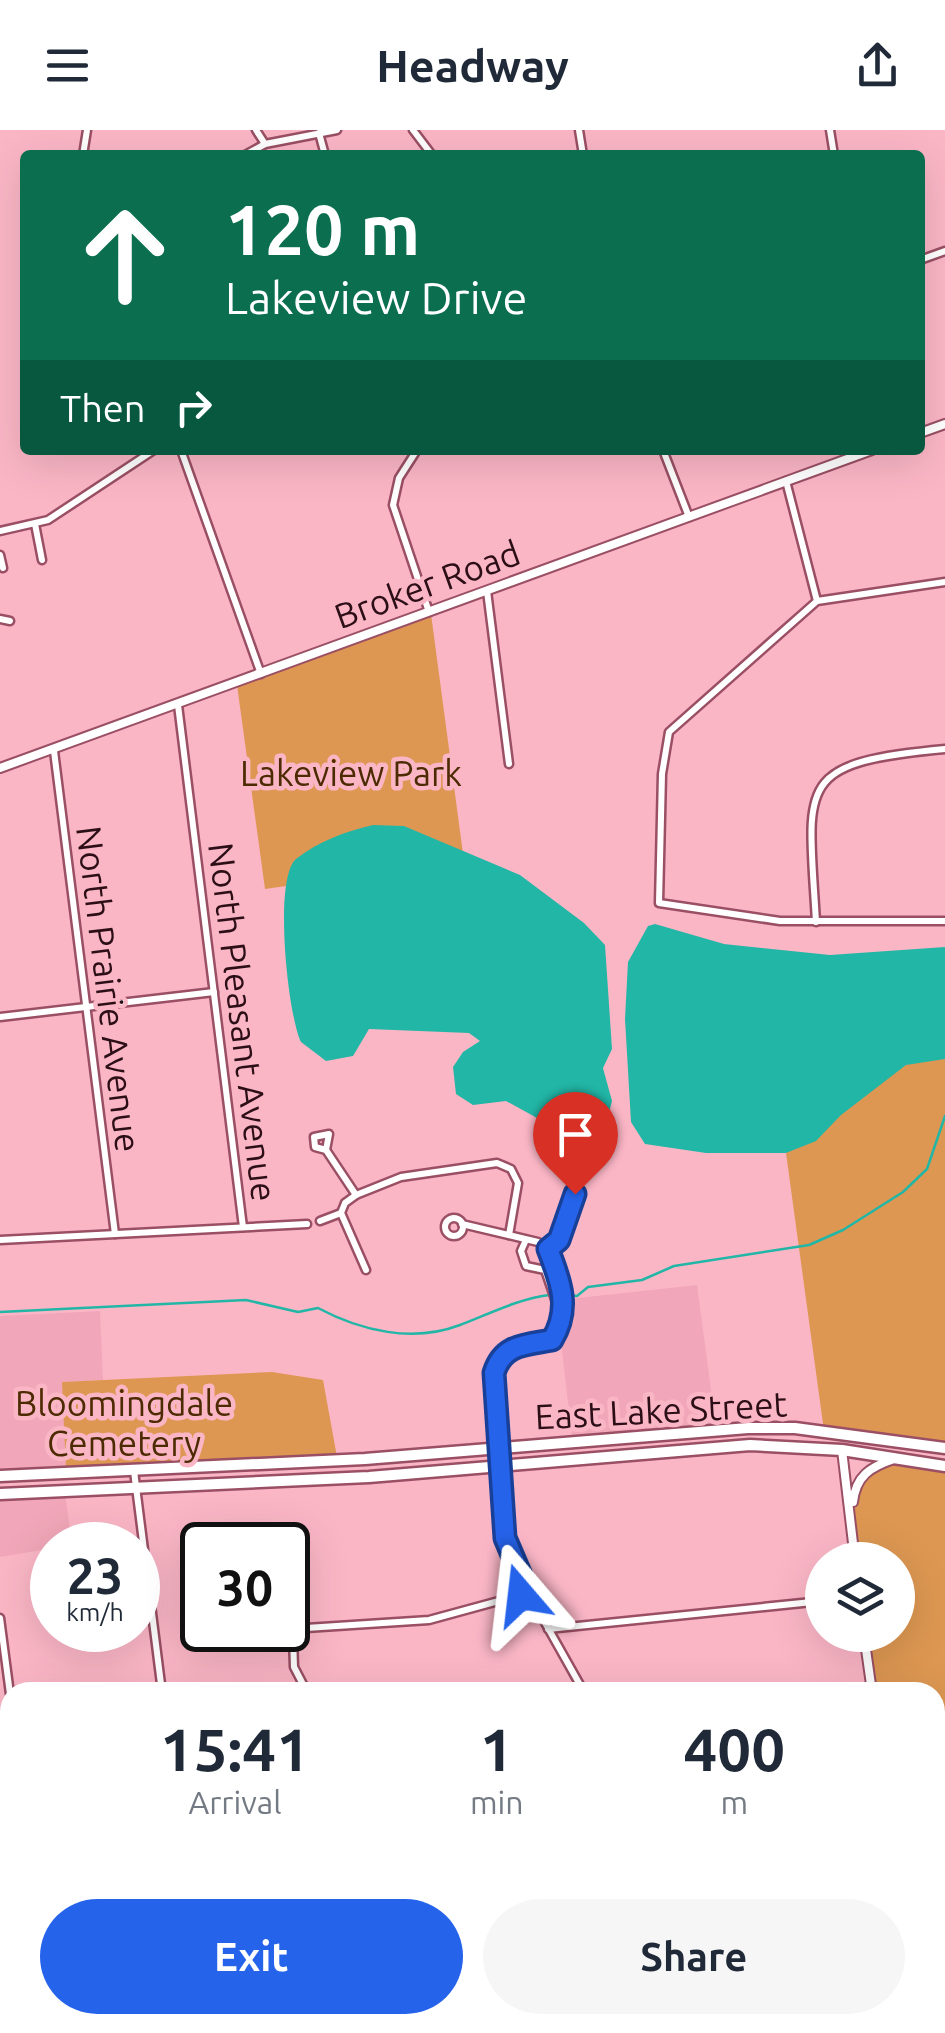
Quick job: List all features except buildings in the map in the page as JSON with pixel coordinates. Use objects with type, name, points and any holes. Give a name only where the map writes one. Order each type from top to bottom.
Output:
[{"type":"main road","name":"East Lake Street","points":[[0,1476],[134,1471],[748,1428],[945,1448]]},
{"type":"main road","points":[[842,1450],[846,1435]]},
{"type":"main road","name":"East Lake Street","points":[[0,1494],[370,1478],[750,1444],[842,1450],[945,1466]]},
{"type":"street","points":[[256,130],[265,144]]},
{"type":"street","points":[[254,150],[265,144],[338,130]]},
{"type":"street","points":[[413,130],[428,150]]},
{"type":"street","points":[[319,134],[324,150]]},
{"type":"street","points":[[0,531],[35,524],[66,510],[147,455]]},
{"type":"street","points":[[182,455],[260,674]]},
{"type":"street","points":[[414,455],[398,478],[393,506],[430,612]]},
{"type":"street","points":[[665,455],[690,517]]},
{"type":"street","name":"Broker Road","points":[[0,768],[857,455]]},
{"type":"street","points":[[786,482],[816,602]]},
{"type":"street","points":[[35,524],[42,560]]},
{"type":"street","points":[[0,554],[3,568]]},
{"type":"street","points":[[945,582],[816,602],[669,732],[662,774],[659,904],[738,917],[816,922],[945,921]]},
{"type":"street","points":[[486,591],[510,764]]},
{"type":"street","points":[[0,618],[10,621]]},
{"type":"street","name":"North Pleasant Avenue","points":[[178,705],[243,1226]]},
{"type":"street","points":[[816,922],[810,824],[813,804],[834,772],[860,760],[945,749]]},
{"type":"street","name":"North Prairie Avenue","points":[[54,751],[115,1234]]},
{"type":"street","points":[[0,1017],[214,992]]},
{"type":"street","points":[[326,1150],[356,1195]]},
{"type":"street","points":[[548,1249],[565,1227],[585,1161]]},
{"type":"street","points":[[366,1270],[341,1213],[345,1202],[402,1177],[496,1163],[511,1169],[518,1183],[509,1235]]},
{"type":"street","points":[[320,1220],[341,1213]]},
{"type":"street","points":[[0,1240],[307,1224]]},
{"type":"street","points":[[462,1224],[548,1249]]},
{"type":"street","points":[[526,1242],[522,1252],[526,1266],[545,1270],[560,1316]]},
{"type":"street","points":[[548,1249],[564,1300],[560,1316],[552,1340],[510,1348],[499,1356],[494,1373],[496,1447],[508,1552],[578,1682]]},
{"type":"street","points":[[842,1450],[854,1542]]},
{"type":"street","points":[[852,1516],[857,1481],[874,1465],[897,1458]]},
{"type":"street","points":[[134,1471],[161,1682]]},
{"type":"street","points":[[302,1682],[294,1667],[290,1636],[306,1628],[429,1620],[528,1592]]},
{"type":"street","points":[[548,1629],[805,1603]]},
{"type":"street","points":[[0,1618],[8,1682]]},
{"type":"street","points":[[866,1652],[871,1682]]},
{"type":"shaded area","points":[[373,825],[404,826],[520,875],[584,923],[605,945],[612,1049],[603,1068],[612,1101],[602,1139],[577,1140],[506,1101],[473,1105],[456,1094],[453,1067],[463,1052],[480,1041],[469,1033],[369,1029],[353,1056],[326,1061],[301,1042],[285,948],[289,872],[296,859],[314,847]]},
{"type":"shaded area","points":[[655,924],[724,944],[830,955],[945,947],[945,1059],[906,1065],[841,1115],[816,1141],[786,1153],[706,1153],[645,1144],[631,1122],[625,1019],[628,962],[648,926]]},
{"type":"shaded area","points":[[697,1285],[716,1427],[572,1437],[558,1317],[550,1301]]},
{"type":"shaded area","points":[[100,1311],[103,1380],[63,1382],[66,1471],[0,1473],[0,1316]]},
{"type":"shaded area","points":[[65,1493],[69,1522],[30,1522],[30,1552],[0,1557],[0,1496]]},
{"type":"green space","name":"Lakeview Park","points":[[431,614],[464,861],[265,889],[237,685]]},
{"type":"green space","points":[[945,1039],[945,1447],[824,1431],[786,1153],[850,1102]]},
{"type":"green space","name":"Bloomingdale Cemetery","points":[[272,1372],[323,1380],[337,1457],[66,1471],[62,1382]]},
{"type":"green space","points":[[897,1462],[945,1469],[945,1682],[874,1682],[869,1652],[915,1652],[915,1542],[857,1542],[856,1500],[868,1478]]},
{"type":"waterway","points":[[567,1295],[577,1296],[588,1287],[642,1280],[674,1266],[809,1245],[843,1230],[903,1192],[927,1169],[945,1116]]},
{"type":"waterway","points":[[0,1312],[246,1300],[298,1312],[318,1308],[352,1323],[406,1334],[442,1330],[549,1295]]},
{"type":"route","points":[[521,1595],[528,1592],[512,1564],[505,1538],[494,1373],[499,1356],[510,1348],[552,1340],[561,1323],[566,1306],[560,1277],[548,1249],[559,1240],[575,1194]]}]
